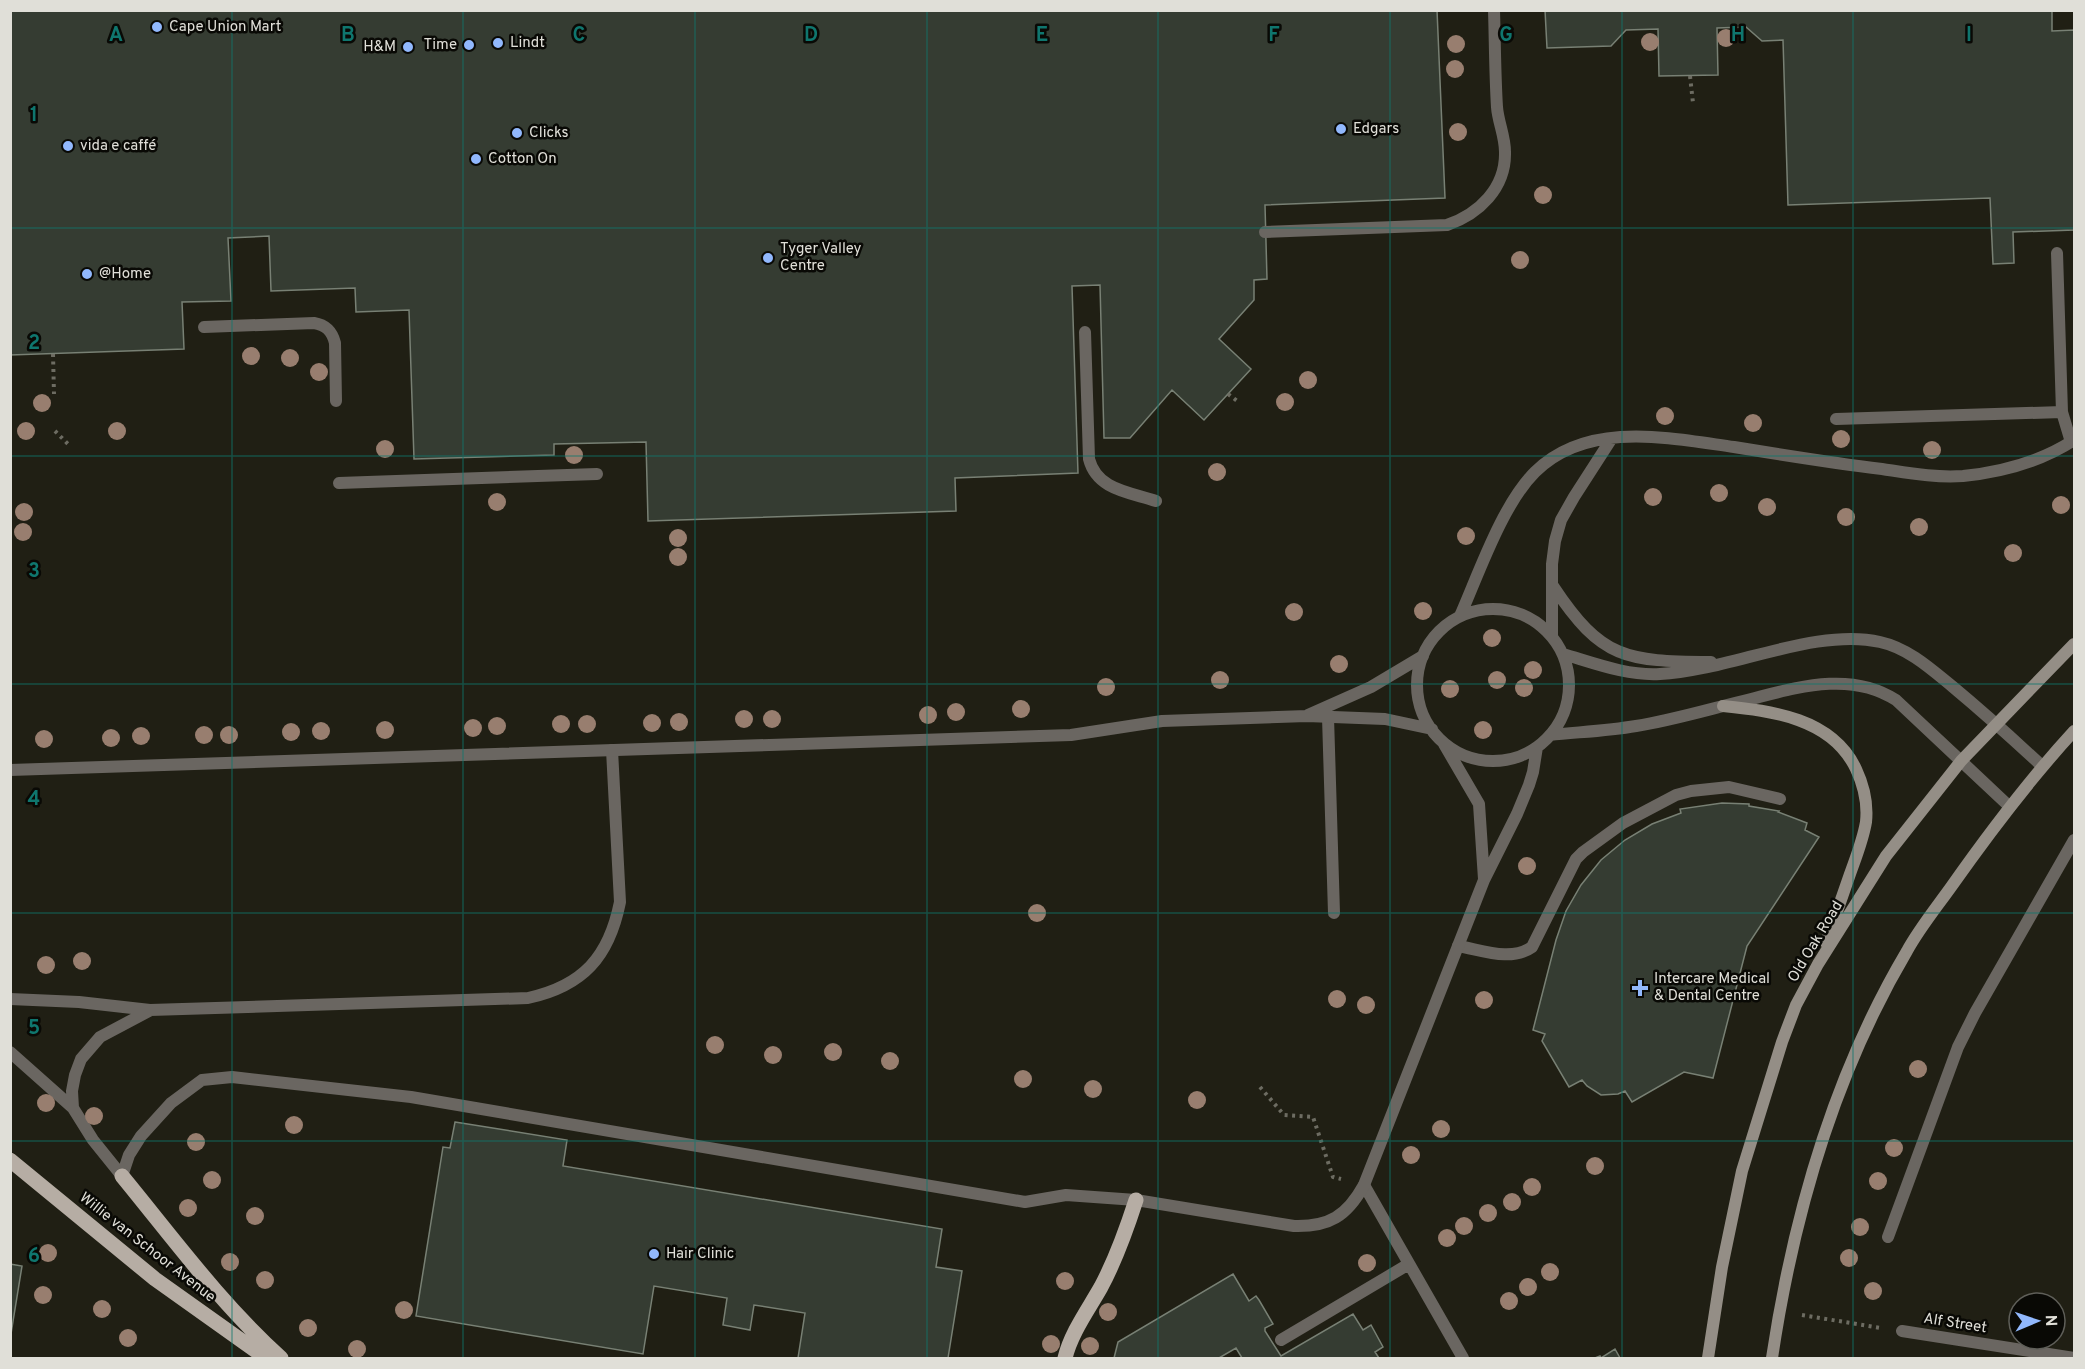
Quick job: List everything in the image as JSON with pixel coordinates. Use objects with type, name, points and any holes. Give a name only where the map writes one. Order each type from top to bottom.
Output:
[{"type":"main road","name":"Old Oak Road","points":[[1708,1359],[1722,1267],[1742,1171],[1782,1042],[1796,1005],[1818,964],[1886,855],[1961,760],[2074,645]]},
{"type":"main road","points":[[1723,706],[1790,717],[1816,727],[1839,744],[1850,757],[1860,777],[1866,808],[1861,842],[1818,964]]},
{"type":"main road","points":[[1772,1359],[1779,1311],[1800,1214],[1831,1118],[1868,1027],[1907,949],[1991,830],[2042,766],[2074,731]]},
{"type":"main road","name":"Willie van Schoor Avenue","points":[[10,1160],[155,1279],[266,1359]]},
{"type":"main road","points":[[122,1176],[195,1268],[281,1359]]},
{"type":"main road","points":[[1065,1359],[1068,1345],[1102,1286],[1122,1245],[1136,1200]]},
{"type":"street","points":[[1265,232],[1447,225],[1477,210],[1498,184],[1505,153],[1497,106],[1494,10]]},
{"type":"street","points":[[1460,616],[1502,523],[1523,487],[1534,473],[1549,461],[1587,443],[1638,436],[1672,438],[1932,476],[1952,476],[1991,472],[2020,465],[2073,441],[2062,412],[2057,253]]},
{"type":"street","points":[[204,327],[322,324],[333,335],[335,343],[336,401]]},
{"type":"street","points":[[1085,332],[1091,468],[1111,487],[1156,501]]},
{"type":"street","points":[[1836,419],[2062,412]]},
{"type":"street","points":[[1552,637],[1552,564],[1561,520],[1588,472],[1612,438]]},
{"type":"street","points":[[339,483],[597,474]]},
{"type":"street","points":[[1553,586],[1590,634],[1606,646],[1623,654],[1657,661],[1730,663]]},
{"type":"street","points":[[1442,740],[1466,756],[1493,761],[1520,756],[1537,747],[1550,735],[1560,721],[1569,688],[1568,670],[1563,654],[1552,637],[1524,615],[1507,610],[1473,611],[1460,616],[1438,633],[1423,656],[1418,686],[1420,702],[1432,729],[1442,740],[1479,804],[1484,880]]},
{"type":"street","points":[[1563,654],[1618,670],[1640,674],[1661,674],[1701,670],[1801,645],[1836,640],[1864,639],[1881,642],[1921,661],[1997,724],[2042,766]]},
{"type":"street","points":[[1307,716],[1371,687],[1423,656]]},
{"type":"street","points":[[1550,735],[1636,726],[1811,685],[1867,686],[1884,692],[1896,700],[2010,807]]},
{"type":"street","points":[[10,770],[1071,735],[1162,721],[1307,716],[1385,719],[1432,729]]},
{"type":"street","points":[[1328,717],[1334,914]]},
{"type":"street","points":[[122,1176],[129,1155],[141,1136],[171,1103],[202,1080],[232,1077],[411,1097],[1025,1202],[1066,1195],[1136,1200],[1294,1226],[1326,1223],[1342,1214],[1355,1202],[1364,1185],[1484,880],[1517,814],[1529,784],[1537,747]]},
{"type":"street","points":[[10,999],[79,1002],[150,1010],[528,998],[563,987],[579,978],[592,965],[606,946],[616,924],[620,902],[612,750]]},
{"type":"street","points":[[1458,946],[1515,956],[1532,947],[1571,867],[1583,852],[1623,823],[1676,795],[1691,791],[1730,788],[1780,799]]},
{"type":"street","points":[[1888,1237],[1958,1047],[2074,840]]},
{"type":"street","points":[[74,1108],[72,1091],[75,1075],[89,1047],[112,1029],[150,1010]]},
{"type":"street","points":[[10,1052],[74,1108],[93,1140],[122,1176]]},
{"type":"street","points":[[1364,1185],[1463,1359]]},
{"type":"street","points":[[1281,1340],[1409,1264]]},
{"type":"street","name":"Alf Street","points":[[1902,1331],[2074,1358]]},
{"type":"path","points":[[1690,76],[1693,103]]},
{"type":"path","points":[[53,354],[54,394]]},
{"type":"path","points":[[1228,394],[1240,403]]},
{"type":"path","points":[[55,431],[69,445]]},
{"type":"path","points":[[1260,1087],[1284,1115],[1313,1117],[1333,1177],[1364,1185]]},
{"type":"path","points":[[1779,1311],[1902,1331]]},
{"type":"building","name":"Tyger Valley Centre","points":[[10,10],[1437,10],[1445,198],[1265,205],[1267,279],[1254,280],[1254,300],[1219,339],[1251,369],[1204,420],[1172,390],[1130,438],[1104,438],[1100,285],[1072,286],[1078,473],[955,478],[956,511],[648,521],[646,442],[554,444],[554,455],[414,459],[409,310],[356,312],[355,288],[271,291],[269,236],[228,238],[231,301],[182,302],[184,349],[10,355]]},
{"type":"building","points":[[1545,10],[2052,10],[2052,31],[2074,30],[2074,230],[2013,232],[2014,263],[1993,264],[1990,198],[1788,205],[1783,40],[1762,41],[1746,27],[1717,28],[1718,75],[1659,76],[1658,29],[1626,30],[1611,46],[1547,48]]},
{"type":"building","name":"Intercare Medical & Dental Centre","points":[[1722,803],[1749,804],[1749,806],[1779,811],[1807,823],[1805,830],[1819,837],[1747,946],[1713,1078],[1684,1072],[1632,1102],[1625,1091],[1618,1094],[1601,1095],[1582,1080],[1569,1087],[1542,1041],[1545,1034],[1533,1030],[1556,940],[1566,911],[1581,885],[1601,860],[1625,840],[1652,824],[1681,813],[1680,809]]},
{"type":"building","points":[[455,1122],[567,1140],[563,1166],[942,1229],[936,1267],[962,1271],[948,1358],[798,1358],[805,1313],[754,1305],[750,1330],[723,1325],[727,1298],[654,1286],[643,1354],[416,1316],[443,1147],[450,1148]]},
{"type":"building","points":[[10,1264],[22,1266],[10,1340]]},
{"type":"building","points":[[1233,1274],[1249,1301],[1256,1296],[1259,1300],[1273,1324],[1265,1328],[1265,1331],[1281,1356],[1353,1314],[1363,1330],[1371,1325],[1383,1347],[1375,1352],[1379,1358],[1242,1358],[1236,1348],[1219,1358],[1114,1358],[1118,1342]]},
{"type":"building","points":[[1615,1349],[1620,1358],[1601,1358]]},
{"type":"place","name":"Cape Union Mart","points":[[157,27]]},
{"type":"place","name":"Lindt","points":[[498,43]]},
{"type":"place","name":"Time","points":[[469,45]]},
{"type":"place","name":"H&M","points":[[408,47]]},
{"type":"place","name":"Edgars","points":[[1341,129]]},
{"type":"place","name":"Clicks","points":[[517,133]]},
{"type":"place","name":"vida e caffé","points":[[68,146]]},
{"type":"place","name":"Cotton On","points":[[476,159]]},
{"type":"place","name":"Tyger Valley Centre","points":[[768,258]]},
{"type":"place","name":"@Home","points":[[87,274]]},
{"type":"place","name":"Intercare Medical & Dental Centre","points":[[1640,988]]},
{"type":"place","name":"Hair Clinic","points":[[654,1254]]}]
